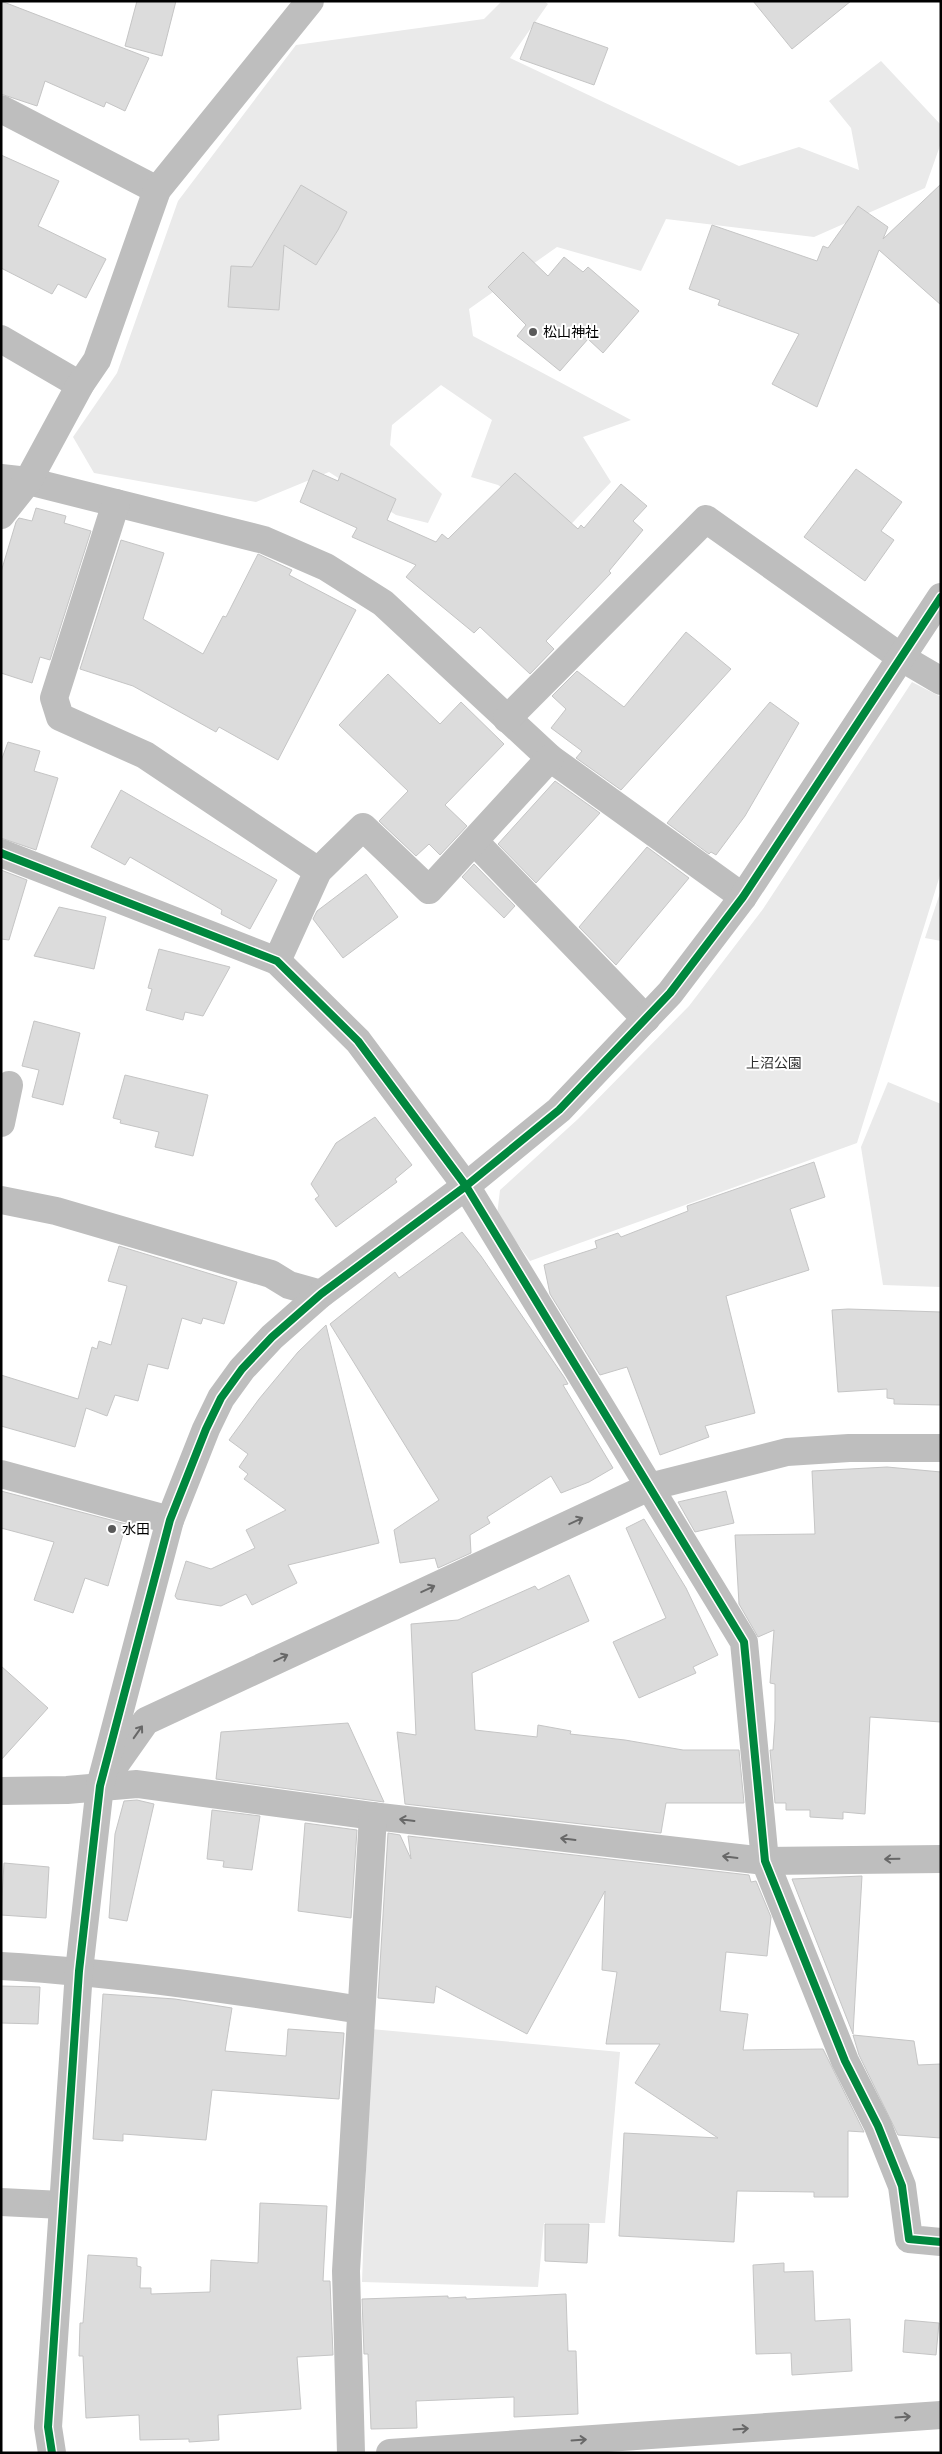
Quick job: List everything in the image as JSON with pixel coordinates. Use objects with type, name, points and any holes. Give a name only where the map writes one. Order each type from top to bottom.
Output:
[{"type":"street","points":[[1,515],[14,480],[97,360],[157,190],[310,1]]},
{"type":"street","points":[[1,109],[157,190]]},
{"type":"street","points":[[1,339],[80,385]]},
{"type":"street","points":[[14,480],[264,540],[326,567],[382,603],[550,758],[743,896]]},
{"type":"street","points":[[116,503],[54,698],[60,717],[145,755],[318,871]]},
{"type":"street","points":[[507,719],[706,519],[902,658],[941,682]]},
{"type":"street","points":[[52,2453],[48,2427],[62,2205],[79,1971],[100,1786],[170,1520],[206,1429],[221,1398],[242,1369],[272,1337],[321,1294],[466,1186],[559,1110],[670,993],[743,896],[941,597]]},
{"type":"street","points":[[277,961],[318,871],[363,828],[429,890],[550,758]]},
{"type":"street","points":[[474,841],[646,1019]]},
{"type":"street","points":[[1,853],[277,961],[358,1041],[466,1186],[744,1642],[765,1861],[846,2061],[878,2126],[892,2160],[902,2186],[910,2238],[941,2242]]},
{"type":"street","points":[[1,1123],[9,1086]]},
{"type":"street","points":[[1,1200],[56,1210],[271,1274],[289,1285],[321,1294]]},
{"type":"street","points":[[100,1786],[146,1721],[649,1487],[787,1452],[849,1448],[941,1448]]},
{"type":"street","points":[[1,1474],[170,1520]]},
{"type":"street","points":[[1,1791],[67,1790],[136,1784],[373,1816],[765,1861],[941,1859]]},
{"type":"street","points":[[351,2453],[346,2271],[373,1816]]},
{"type":"street","points":[[1,1966],[79,1971],[228,1989],[361,2010]]},
{"type":"street","points":[[1,2202],[62,2205]]},
{"type":"street","points":[[390,2453],[550,2447],[941,2415]]},
{"type":"green space","points":[[502,1],[544,1],[548,4],[510,58],[739,166],[799,147],[859,170],[851,128],[829,101],[881,61],[941,125],[941,143],[925,188],[814,237],[666,219],[641,271],[557,247],[469,309],[473,336],[631,420],[583,437],[611,482],[541,556],[546,519],[498,485],[471,477],[492,420],[441,385],[392,425],[390,445],[442,494],[428,523],[396,515],[329,472],[256,502],[94,473],[73,437],[117,373],[178,201],[296,45],[484,19]]},
{"type":"green space","name":"上沼公園","points":[[912,682],[941,697],[941,872],[857,1143],[530,1261],[497,1215],[500,1190],[578,1119],[689,1006],[763,909]]},
{"type":"green space","points":[[941,890],[941,941],[925,938]]},
{"type":"green space","points":[[888,1082],[941,1104],[941,1287],[883,1285],[861,1147]]},
{"type":"green space","points":[[371,2029],[620,2052],[605,2223],[544,2223],[538,2287],[362,2282]]},
{"type":"building","points":[[1,1],[149,58],[125,111],[106,102],[104,107],[45,81],[37,106],[1,94]]},
{"type":"building","points":[[137,1],[176,1],[162,56],[125,46]]},
{"type":"building","points":[[753,1],[851,1],[792,49]]},
{"type":"building","points":[[534,22],[608,48],[594,85],[520,59]]},
{"type":"building","points":[[1,155],[59,181],[38,226],[106,259],[86,298],[58,284],[52,294],[1,268]]},
{"type":"building","points":[[941,184],[941,305],[879,250],[817,407],[772,384],[799,334],[718,305],[720,300],[689,289],[712,225],[817,261],[823,246],[828,248],[858,206],[888,227],[883,239]]},
{"type":"building","points":[[301,185],[347,212],[338,230],[316,265],[284,245],[279,310],[228,307],[231,266],[252,267]]},
{"type":"building","points":[[523,252],[548,276],[564,257],[583,272],[588,267],[639,311],[603,353],[588,339],[560,371],[517,336],[526,325],[488,287]]},
{"type":"building","points":[[856,469],[902,502],[881,531],[894,540],[865,581],[804,537]]},
{"type":"building","points":[[313,470],[338,481],[341,473],[396,499],[387,520],[436,542],[442,534],[448,539],[515,473],[578,529],[581,525],[584,528],[621,484],[647,506],[633,521],[643,530],[609,571],[611,573],[546,641],[554,649],[530,674],[480,627],[474,633],[406,577],[416,565],[352,537],[357,528],[300,502]]},
{"type":"building","points":[[36,508],[66,516],[64,523],[91,531],[50,660],[40,657],[32,683],[1,673],[1,572],[16,522],[19,518],[32,521]]},
{"type":"building","points":[[121,540],[164,553],[143,619],[203,654],[223,616],[226,617],[258,554],[292,570],[289,575],[356,610],[278,760],[219,727],[216,732],[133,686],[80,669]]},
{"type":"building","points":[[686,632],[731,669],[621,790],[576,758],[582,751],[551,728],[566,709],[552,696],[577,671],[624,707]]},
{"type":"building","points":[[388,674],[440,724],[461,702],[504,744],[445,805],[467,826],[440,855],[429,844],[416,856],[379,821],[408,791],[339,725]]},
{"type":"building","points":[[770,702],[799,723],[745,816],[716,855],[711,852],[709,854],[667,823]]},
{"type":"building","points":[[8,742],[40,751],[34,771],[58,778],[36,850],[1,838],[1,761]]},
{"type":"building","points":[[555,781],[600,813],[536,883],[498,844]]},
{"type":"building","points":[[121,790],[277,880],[250,929],[221,914],[222,910],[130,857],[125,865],[91,847]]},
{"type":"building","points":[[647,847],[689,878],[616,965],[579,927]]},
{"type":"building","points":[[474,864],[515,906],[504,918],[462,877]]},
{"type":"building","points":[[1,870],[27,880],[9,940],[1,939]]},
{"type":"building","points":[[366,874],[398,917],[343,958],[313,919],[317,911]]},
{"type":"building","points":[[59,907],[106,917],[94,969],[34,956]]},
{"type":"building","points":[[159,949],[230,967],[203,1016],[185,1012],[183,1020],[146,1010],[152,989],[148,988]]},
{"type":"building","points":[[34,1021],[80,1033],[63,1105],[32,1097],[39,1070],[22,1066]]},
{"type":"building","points":[[125,1075],[208,1095],[193,1156],[155,1147],[159,1132],[120,1123],[121,1120],[113,1118]]},
{"type":"building","points":[[375,1117],[412,1165],[395,1179],[397,1182],[336,1227],[315,1199],[319,1196],[311,1184],[336,1143]]},
{"type":"building","points":[[814,1162],[825,1197],[790,1209],[809,1270],[726,1296],[755,1413],[705,1426],[709,1437],[660,1455],[627,1367],[600,1375],[550,1294],[544,1265],[597,1248],[595,1241],[618,1233],[621,1237],[688,1211],[687,1206]]},
{"type":"building","points":[[462,1232],[481,1256],[564,1377],[568,1384],[563,1385],[613,1468],[589,1482],[561,1493],[551,1476],[487,1517],[490,1523],[470,1535],[471,1553],[438,1568],[435,1558],[400,1563],[394,1530],[439,1500],[330,1324],[395,1272],[399,1278]]},
{"type":"building","points":[[119,1246],[237,1282],[224,1324],[203,1318],[201,1324],[182,1318],[168,1369],[148,1364],[138,1401],[115,1395],[107,1416],[86,1408],[75,1447],[1,1426],[1,1375],[78,1399],[92,1347],[97,1349],[99,1341],[111,1345],[127,1286],[108,1281]]},
{"type":"building","points":[[832,1310],[941,1312],[941,1405],[894,1404],[894,1399],[887,1398],[887,1389],[838,1392]]},
{"type":"building","points":[[326,1325],[379,1543],[288,1565],[297,1583],[252,1605],[246,1594],[221,1606],[177,1599],[175,1596],[186,1561],[211,1569],[255,1548],[246,1530],[286,1510],[244,1479],[248,1474],[239,1467],[248,1454],[229,1440],[259,1399],[298,1352]]},
{"type":"building","points":[[887,1467],[941,1472],[941,1722],[870,1717],[865,1814],[843,1812],[843,1819],[810,1817],[810,1810],[786,1810],[786,1803],[775,1803],[770,1750],[773,1750],[775,1720],[775,1684],[770,1683],[774,1630],[758,1637],[739,1604],[735,1535],[815,1534],[812,1471]]},
{"type":"building","points":[[1,1491],[126,1524],[108,1586],[85,1578],[73,1613],[34,1600],[54,1542],[1,1528]]},
{"type":"building","points":[[726,1491],[734,1523],[695,1532],[678,1502]]},
{"type":"building","points":[[644,1519],[686,1588],[718,1655],[693,1667],[696,1673],[639,1698],[613,1642],[666,1618],[626,1528]]},
{"type":"building","points":[[569,1575],[589,1621],[472,1673],[475,1730],[537,1737],[538,1725],[571,1731],[570,1734],[625,1740],[683,1750],[739,1750],[744,1803],[666,1803],[661,1833],[405,1804],[397,1732],[416,1735],[411,1624],[458,1620],[535,1586],[538,1590]]},
{"type":"building","points":[[1,1666],[48,1708],[1,1760]]},
{"type":"building","points":[[348,1723],[384,1802],[216,1779],[221,1732]]},
{"type":"building","points":[[137,1800],[154,1804],[127,1921],[109,1918],[115,1834],[124,1801]]},
{"type":"building","points":[[212,1810],[260,1816],[252,1870],[223,1867],[224,1861],[207,1859]]},
{"type":"building","points":[[305,1823],[357,1830],[351,1918],[298,1911]]},
{"type":"building","points":[[388,1833],[400,1835],[411,1859],[408,1836],[749,1875],[751,1882],[756,1881],[771,1917],[767,1956],[726,1952],[720,2011],[748,2014],[743,2050],[823,2049],[864,2132],[848,2131],[848,2197],[814,2197],[814,2192],[737,2191],[734,2242],[619,2236],[624,2133],[718,2138],[635,2083],[660,2044],[606,2044],[617,1972],[602,1970],[605,1891],[527,2034],[436,1986],[434,2003],[378,1998]]},
{"type":"building","points":[[4,1863],[49,1867],[46,1918],[1,1915]]},
{"type":"building","points":[[862,1876],[853,2034],[792,1879]]},
{"type":"building","points":[[1,1986],[40,1987],[38,2024],[1,2023]]},
{"type":"building","points":[[103,1994],[175,1999],[232,2008],[225,2051],[286,2056],[288,2029],[344,2033],[339,2099],[212,2090],[206,2140],[123,2134],[123,2141],[93,2139]]},
{"type":"building","points":[[853,2035],[914,2041],[918,2065],[941,2064],[941,2138],[898,2135],[859,2055]]},
{"type":"building","points":[[260,2203],[327,2206],[323,2281],[330,2281],[333,2355],[297,2357],[301,2409],[218,2415],[219,2440],[189,2442],[189,2439],[140,2440],[139,2415],[86,2418],[83,2356],[79,2356],[80,2323],[83,2323],[88,2255],[137,2258],[137,2266],[141,2267],[140,2288],[151,2288],[151,2294],[210,2292],[211,2260],[258,2263]]},
{"type":"building","points":[[545,2224],[589,2224],[587,2263],[545,2261]]},
{"type":"building","points":[[784,2263],[784,2272],[813,2271],[815,2321],[850,2319],[852,2371],[792,2375],[791,2353],[756,2354],[753,2265]]},
{"type":"building","points":[[566,2294],[568,2351],[576,2351],[578,2414],[514,2417],[514,2397],[416,2401],[417,2428],[371,2429],[368,2354],[364,2354],[362,2299],[448,2296],[448,2298],[466,2297],[466,2299]]},
{"type":"building","points":[[905,2320],[939,2323],[936,2355],[903,2352]]},
{"type":"cycle path","points":[[52,2453],[48,2427],[79,1971],[100,1786],[170,1520],[206,1429],[221,1398],[242,1369],[272,1337],[321,1294],[466,1186],[559,1110],[670,993],[743,897],[941,597]]},
{"type":"cycle path","points":[[1,853],[277,961],[358,1041],[466,1186],[744,1642],[765,1861],[845,2061],[878,2126],[902,2186],[909,2239],[941,2242]]},
{"type":"place","name":"松山神社","points":[[533,332]]},
{"type":"place","name":"水田","points":[[112,1529]]}]
